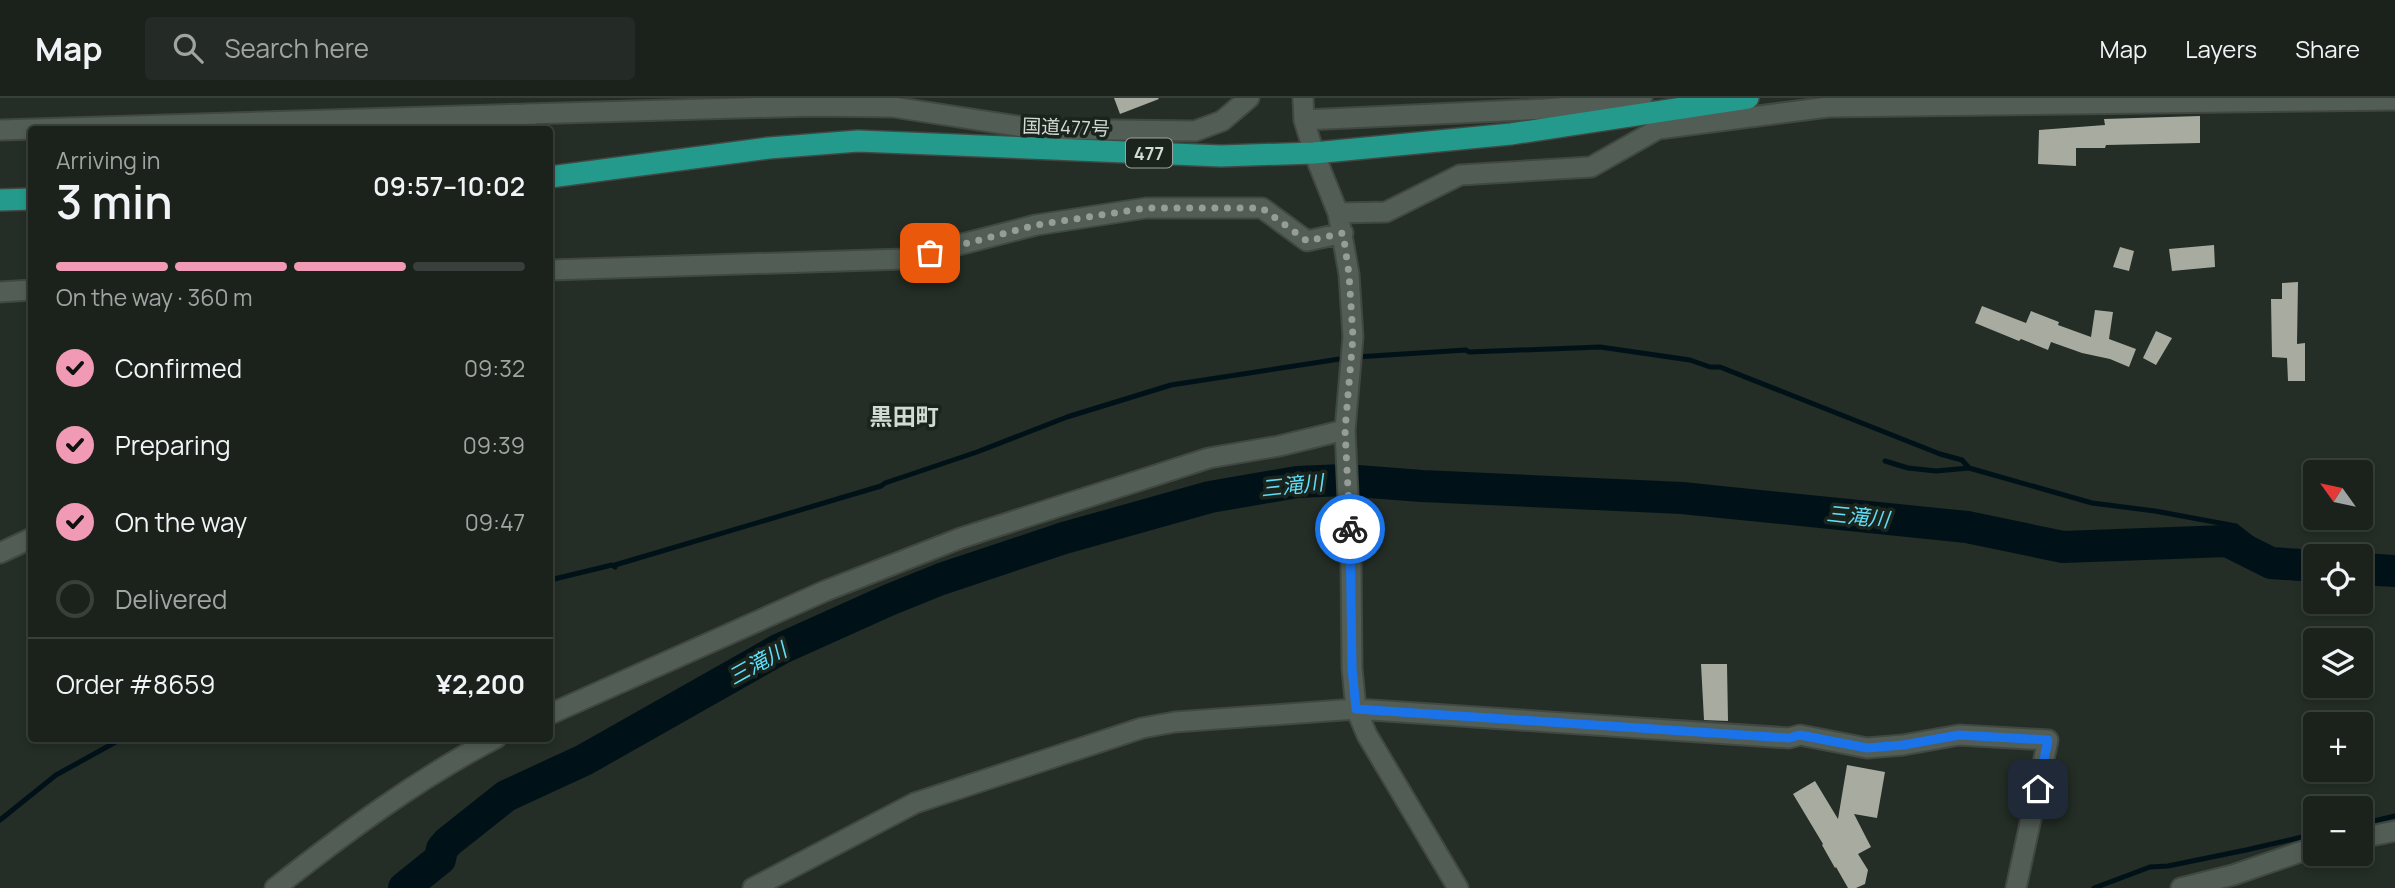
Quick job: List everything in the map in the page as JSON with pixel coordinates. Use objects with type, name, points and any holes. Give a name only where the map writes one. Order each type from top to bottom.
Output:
[{"type":"highway","name":"国道477号","points":[[553,177],[769,148],[858,141],[1221,156],[1314,153],[1511,134],[1748,98]]},
{"type":"highway","points":[[0,200],[28,199]]},
{"type":"street","points":[[264,126],[527,122],[813,106],[893,107],[913,104],[1037,129],[1195,131],[1223,121],[1249,98]]},
{"type":"street","points":[[1303,98],[1304,120],[1314,153],[1338,213],[1349,274],[1353,337],[1346,432],[1352,668],[1356,709],[1367,735],[1458,888]]},
{"type":"street","points":[[1304,120],[1545,109],[1643,98]]},
{"type":"street","points":[[1338,213],[1386,212],[1460,175],[1591,167],[1658,129],[1828,107],[2395,100]]},
{"type":"street","points":[[0,130],[28,130]]},
{"type":"street","points":[[553,270],[904,260],[1036,225],[1146,208],[1262,208],[1307,241],[1343,233]]},
{"type":"street","points":[[0,292],[28,290]]},
{"type":"street","points":[[553,712],[825,591],[961,538],[1209,458],[1346,432]]},
{"type":"street","points":[[0,553],[28,540]]},
{"type":"street","points":[[753,888],[915,803],[1142,728],[1175,722],[1356,709],[1789,738],[1800,735],[1867,748],[1959,735],[2048,740],[2016,888]]},
{"type":"street","points":[[275,888],[332,843],[452,761],[488,742]]},
{"type":"street","points":[[2373,836],[2395,831]]},
{"type":"street","points":[[2181,888],[2303,851]]},
{"type":"building","points":[[1114,98],[1158,98],[1159,99],[1120,114]]},
{"type":"building","points":[[2200,116],[2200,143],[2076,148],[2076,166],[2038,164],[2039,130],[2105,125],[2104,119]]},
{"type":"building","points":[[2214,245],[2215,267],[2172,271],[2169,249]]},
{"type":"building","points":[[2120,247],[2134,251],[2129,271],[2113,267]]},
{"type":"building","points":[[2298,282],[2297,344],[2305,343],[2305,381],[2288,381],[2287,358],[2272,357],[2271,299],[2282,299],[2282,283]]},
{"type":"building","points":[[1982,306],[2026,323],[2031,311],[2059,322],[2058,325],[2091,337],[2095,310],[2113,312],[2109,339],[2136,349],[2129,367],[2051,342],[2048,350],[1975,323]]},
{"type":"building","points":[[2156,331],[2172,338],[2156,365],[2143,358]]},
{"type":"building","points":[[1701,664],[1727,664],[1728,721],[1704,720]]},
{"type":"building","points":[[1847,765],[1885,772],[1877,818],[1854,814],[1871,847],[1858,854],[1868,870],[1865,884],[1856,888],[1848,888],[1793,794],[1815,781],[1838,819]]},
{"type":"waterway","points":[[1356,357],[1466,350],[1600,347],[1690,360],[1710,367],[1720,367],[1940,454],[1962,460],[1969,468]]},
{"type":"waterway","points":[[553,579],[612,565],[615,567],[881,486],[1067,417],[1171,385],[1346,358]]},
{"type":"waterway","points":[[1885,461],[1908,468],[1936,471],[1969,468],[2092,503],[2236,526],[2255,541],[2271,563]]},
{"type":"waterway","name":"三滝川","points":[[404,888],[440,859],[442,849],[448,842],[506,796],[584,760],[780,649],[941,579],[1064,538],[1210,497],[1297,482],[1344,480],[1682,498],[1967,527],[2063,547],[2227,541],[2271,563],[2303,565]]},
{"type":"waterway","name":"三滝川","points":[[2373,570],[2395,571]]},
{"type":"waterway","points":[[0,820],[56,775],[116,742]]},
{"type":"waterway","points":[[2373,821],[2395,816]]},
{"type":"waterway","points":[[2094,888],[2150,867],[2168,866],[2303,837]]},
{"type":"way so far","points":[[930,253],[1036,225],[1146,208],[1262,208],[1307,241],[1343,233],[1353,337],[1345,430],[1350,529]]},
{"type":"district","name":"黒田町","points":[[904,416]]},
{"type":"route","points":[[1350,529],[1352,668],[1356,709],[1789,738],[1800,735],[1867,748],[1959,735],[2048,740],[2038,789]]}]
